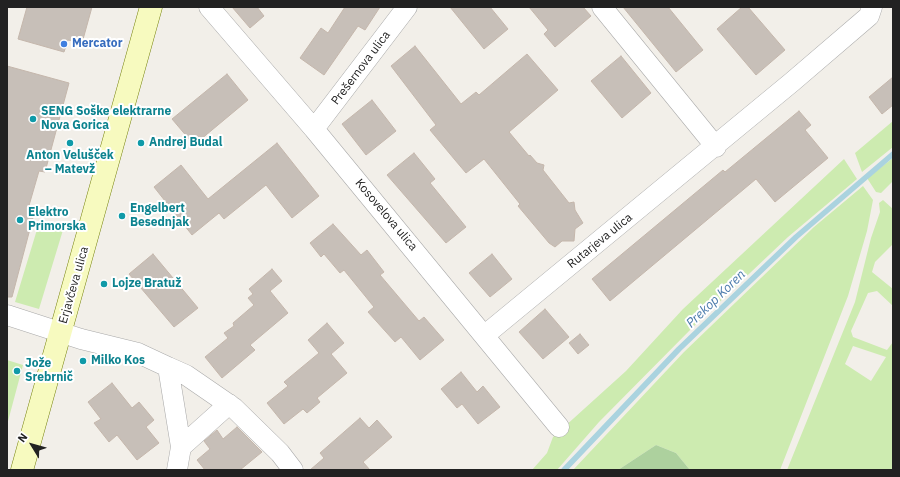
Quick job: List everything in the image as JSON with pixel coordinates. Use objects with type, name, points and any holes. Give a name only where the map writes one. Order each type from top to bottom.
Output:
[{"type":"main road","name":"Erjavčeva ulica","points":[[22,470],[151,7]]},
{"type":"street","name":"Kosovelova ulica","points":[[209,7],[314,129],[485,335],[559,427]]},
{"type":"street","name":"Prešernova ulica","points":[[314,129],[407,7]]},
{"type":"street","points":[[602,7],[716,146]]},
{"type":"street","name":"Rutarjeva ulica","points":[[485,335],[716,146],[869,16],[872,7]]},
{"type":"street","points":[[7,315],[60,332],[138,353],[186,375],[229,404],[280,453],[293,470]]},
{"type":"street","points":[[168,367],[181,447],[177,470]]},
{"type":"street","points":[[181,447],[229,404]]},
{"type":"green space","points":[[893,121],[893,147],[862,172],[855,153]]},
{"type":"green space","points":[[893,158],[893,181],[881,193],[876,192],[867,178]]},
{"type":"green space","points":[[844,159],[857,179],[788,237],[693,327],[599,422],[557,470],[532,470],[547,453],[553,437],[626,371],[683,309]]},
{"type":"green space","points":[[863,186],[873,200],[867,231],[848,296],[780,470],[690,470],[676,453],[656,445],[618,470],[573,470],[684,352],[814,227]]},
{"type":"green space","points":[[883,200],[893,209],[893,244],[875,262],[872,272],[893,289],[893,306],[877,291],[868,293],[851,331],[853,337],[887,350],[893,342],[893,470],[787,470],[855,302],[871,238],[880,212],[879,203]],"holes":[[[853,346],[886,357],[871,381],[845,364]]]},
{"type":"green space","points":[[39,223],[63,230],[39,309],[15,302]]},
{"type":"green space","points":[[7,360],[23,365],[7,425]]},
{"type":"green space","points":[[656,445],[676,453],[690,470],[618,470]]},
{"type":"building","points":[[27,7],[92,7],[82,43],[68,40],[64,52],[18,39]]},
{"type":"building","points":[[232,7],[257,7],[264,16],[250,28]]},
{"type":"building","points":[[345,7],[380,7],[365,30],[358,26],[324,75],[300,58],[321,28],[328,33]]},
{"type":"building","points":[[450,7],[490,7],[508,29],[484,49]]},
{"type":"building","points":[[529,7],[583,7],[591,16],[555,47],[544,34],[548,30]]},
{"type":"building","points":[[623,7],[668,7],[703,50],[676,72]]},
{"type":"building","points":[[742,7],[748,7],[785,50],[756,75],[717,29]]},
{"type":"building","points":[[415,46],[461,104],[476,92],[479,95],[527,54],[558,90],[509,132],[529,156],[530,155],[537,163],[544,165],[543,170],[569,203],[574,202],[575,210],[583,223],[575,229],[574,241],[562,241],[555,247],[549,243],[518,206],[520,204],[484,159],[466,173],[430,130],[436,125],[391,66]]},
{"type":"building","points":[[621,56],[651,93],[622,118],[591,81]]},
{"type":"building","name":"SENG Soške elektrarne Nova Gorica","points":[[7,66],[69,83],[45,172],[39,171],[28,209],[35,210],[12,297],[7,297]]},
{"type":"building","points":[[227,74],[248,100],[194,145],[172,119]]},
{"type":"building","points":[[893,77],[893,105],[882,114],[869,97]]},
{"type":"building","points":[[372,100],[396,131],[366,155],[342,124]]},
{"type":"building","points":[[799,111],[811,125],[805,130],[828,158],[775,202],[756,179],[610,301],[592,279],[723,170],[725,172]]},
{"type":"building","points":[[277,143],[319,196],[292,218],[266,185],[224,219],[219,213],[192,235],[154,187],[181,165],[208,199]]},
{"type":"building","points":[[414,153],[435,179],[430,183],[466,227],[446,243],[387,175]]},
{"type":"building","points":[[333,224],[361,255],[367,250],[384,272],[380,275],[419,321],[424,317],[444,340],[420,360],[401,337],[395,342],[368,312],[374,307],[344,270],[340,273],[324,254],[321,257],[310,243]]},
{"type":"building","points":[[153,254],[198,308],[174,327],[129,274]]},
{"type":"building","points":[[492,254],[512,279],[490,297],[469,273]]},
{"type":"building","points":[[272,269],[282,281],[270,291],[288,313],[250,345],[255,350],[222,378],[205,357],[228,338],[224,333],[234,326],[233,323],[254,305],[248,298],[253,294],[249,289]]},
{"type":"building","points":[[545,309],[569,337],[543,359],[519,332]]},
{"type":"building","points":[[327,323],[344,343],[331,354],[347,373],[317,398],[320,402],[307,413],[303,409],[284,424],[267,403],[288,386],[284,382],[319,353],[308,340]]},
{"type":"building","points":[[580,334],[589,345],[578,354],[569,343]]},
{"type":"building","points":[[461,372],[477,392],[483,386],[500,407],[478,424],[462,404],[457,408],[441,389]]},
{"type":"building","points":[[112,383],[132,408],[139,402],[154,420],[146,427],[159,443],[137,460],[117,435],[109,442],[94,423],[101,419],[88,402]]},
{"type":"building","points":[[360,418],[369,428],[377,420],[392,437],[363,462],[370,470],[310,470],[324,458],[320,453]]},
{"type":"building","points":[[237,427],[262,452],[240,470],[205,470],[197,460],[210,449],[204,441],[217,430],[223,439]]},
{"type":"waterway","name":"Prekop Koren","points":[[564,470],[679,349],[796,237],[893,154]]},
{"type":"place","name":"Mercator","points":[[64,44]]},
{"type":"place","name":"SENG Soške elektrarne Nova Gorica","points":[[33,119]]},
{"type":"place","name":"Anton Velušček – Matevž","points":[[70,143]]},
{"type":"place","name":"Andrej Budal","points":[[141,143]]},
{"type":"place","name":"Engelbert Besednjak","points":[[122,216]]},
{"type":"place","name":"Elektro Primorska","points":[[20,220]]},
{"type":"place","name":"Lojze Bratuž","points":[[104,284]]},
{"type":"place","name":"Milko Kos","points":[[83,361]]},
{"type":"place","name":"Jože Srebrnič","points":[[17,371]]}]
